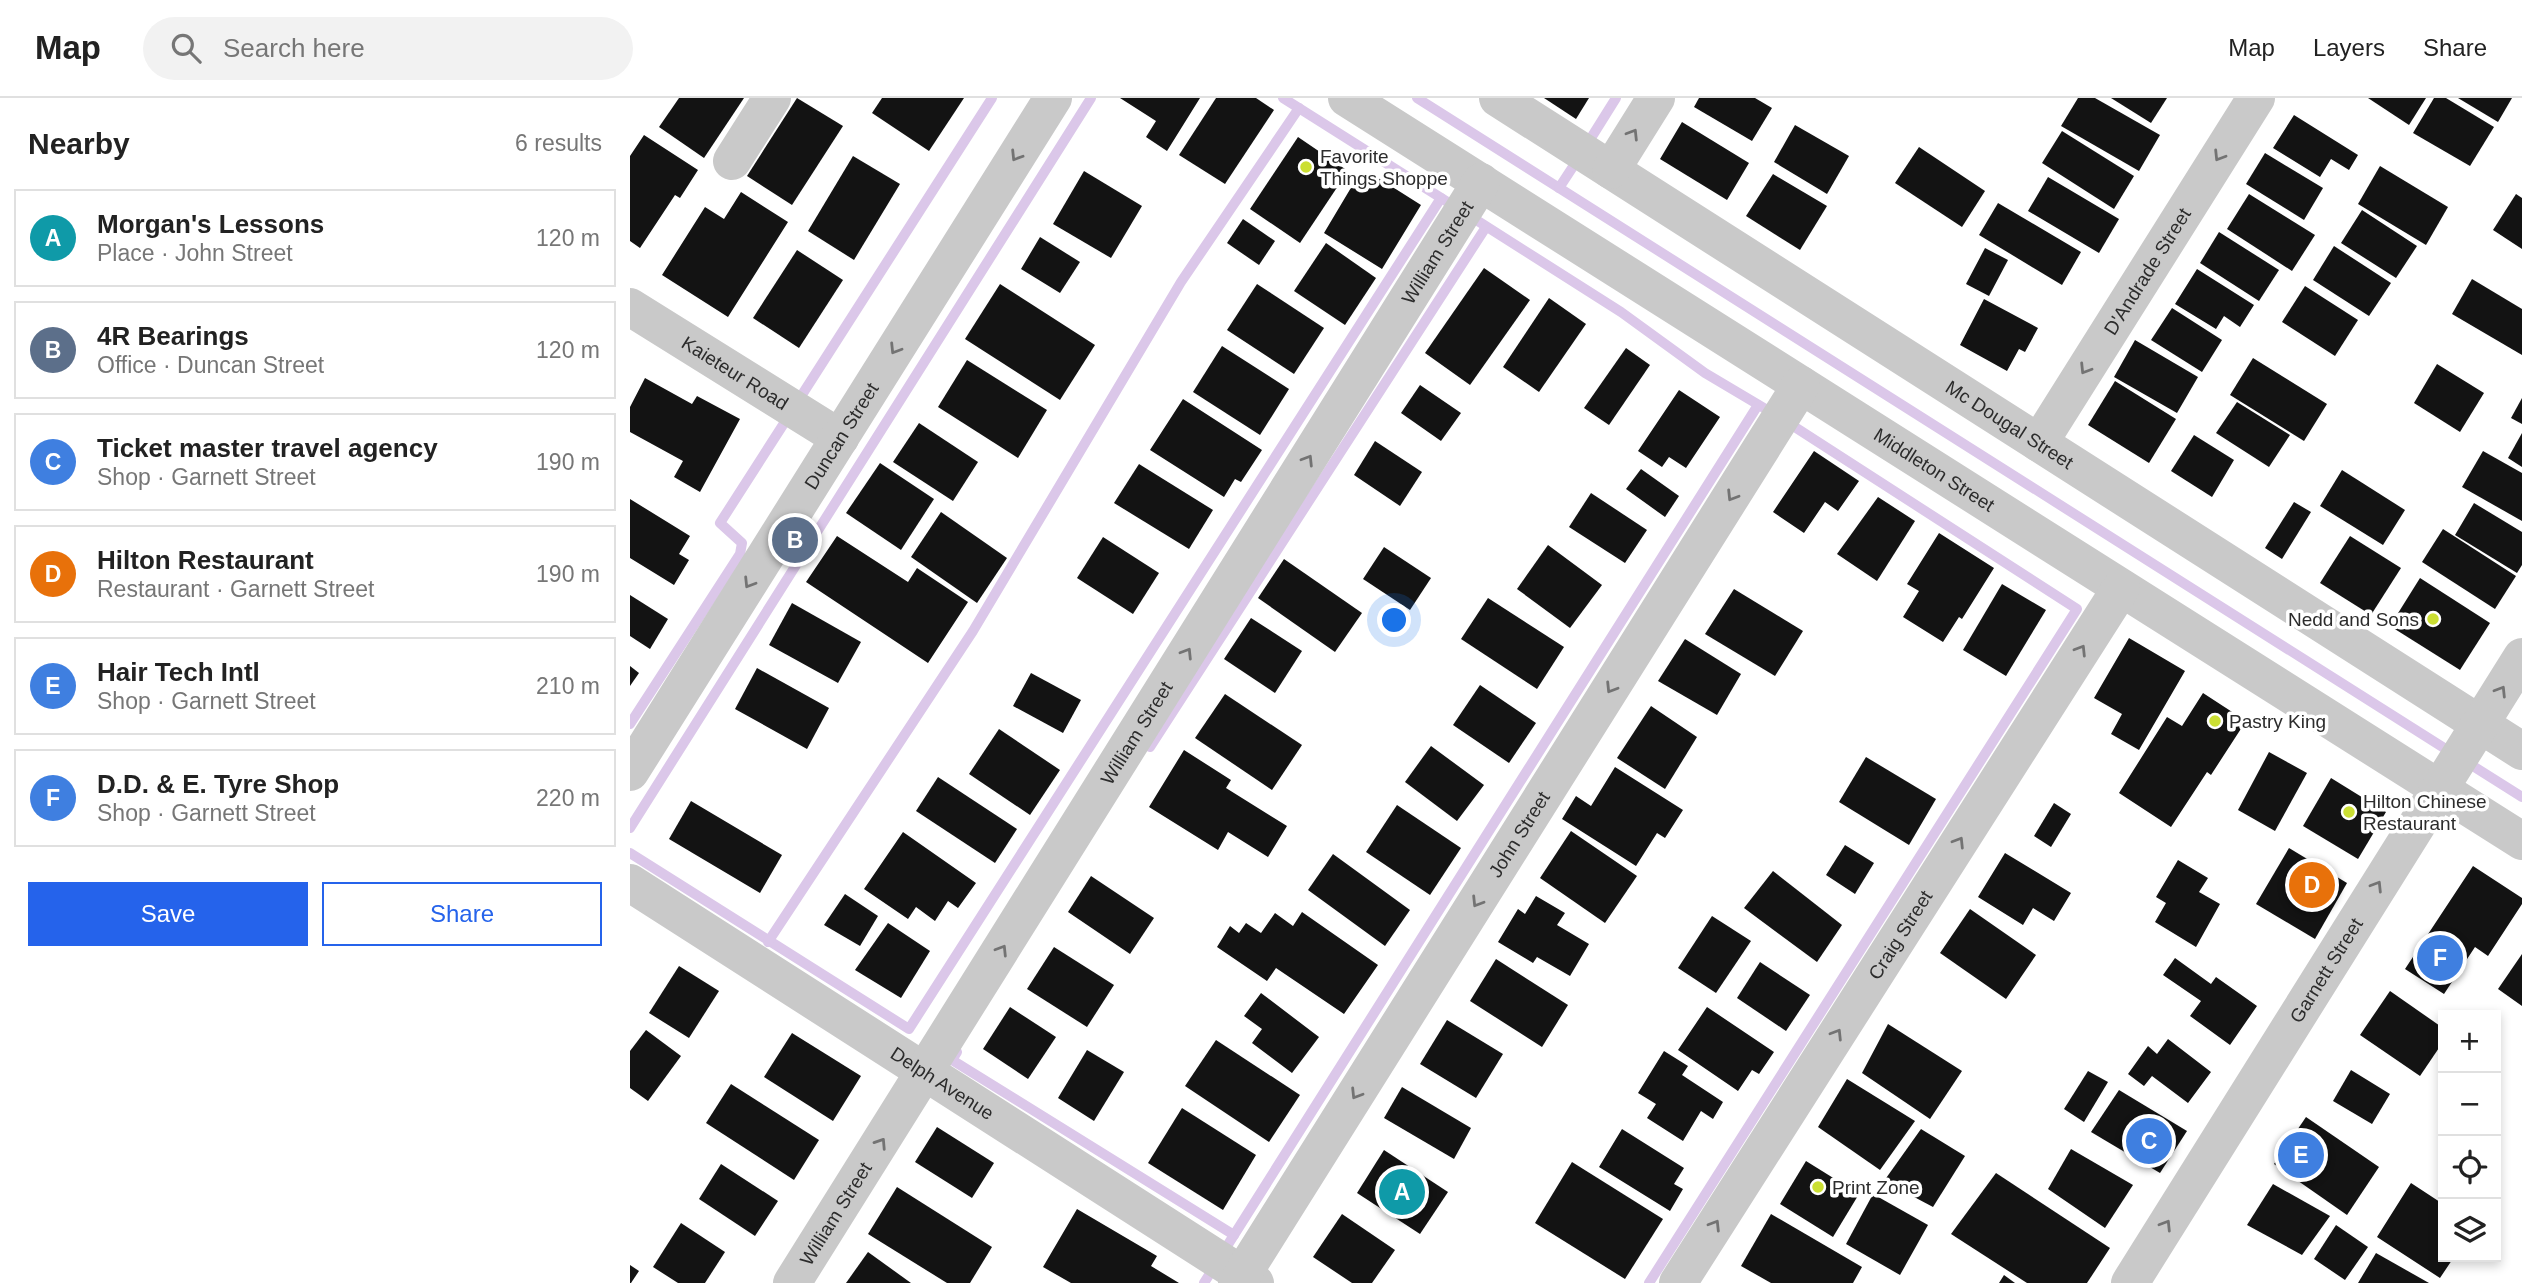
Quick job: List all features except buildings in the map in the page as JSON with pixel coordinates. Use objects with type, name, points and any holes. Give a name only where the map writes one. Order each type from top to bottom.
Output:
[{"type":"street","points":[[732,161],[772,98]]},
{"type":"street","name":"Duncan Street","points":[[630,772],[829,431],[1052,98]]},
{"type":"street","name":"Middleton Street","points":[[1347,98],[1481,182],[1797,392],[2121,588],[2522,841]]},
{"type":"street","name":"Mc Dougal Street","points":[[1498,98],[2522,751]]},
{"type":"street","points":[[1594,159],[1656,98]]},
{"type":"street","name":"D'Andrade Street","points":[[2039,443],[2256,98]]},
{"type":"street","name":"William Street","points":[[792,1283],[1481,182]]},
{"type":"street","name":"Kaieteur Road","points":[[630,307],[829,431]]},
{"type":"street","name":"John Street","points":[[1235,1272],[1797,392]]},
{"type":"street","name":"Craig Street","points":[[1678,1283],[2121,588]]},
{"type":"street","name":"Garnett Street","points":[[2130,1283],[2522,657]]},
{"type":"street","name":"Delph Avenue","points":[[630,883],[1235,1272]]},
{"type":"waterway","points":[[798,401],[992,98]]},
{"type":"waterway","points":[[630,828],[1091,98]]},
{"type":"waterway","points":[[1283,98],[1457,208]]},
{"type":"waterway","points":[[1417,98],[2452,753]]},
{"type":"waterway","points":[[1586,146],[1616,98]]},
{"type":"waterway","points":[[768,942],[973,631],[1181,282],[1299,108]]},
{"type":"waterway","points":[[1559,188],[1578,159]]},
{"type":"waterway","points":[[630,853],[909,1029],[1441,198]]},
{"type":"waterway","points":[[1470,216],[1621,312],[1705,373],[1774,414]]},
{"type":"waterway","points":[[1150,747],[1486,227]]},
{"type":"waterway","points":[[1222,1254],[1758,405]]},
{"type":"waterway","points":[[630,724],[740,554],[742,543],[720,523],[790,414]]},
{"type":"waterway","points":[[1649,1283],[2077,609],[1787,422]]},
{"type":"waterway","points":[[2465,761],[2522,797]]},
{"type":"waterway","points":[[957,1052],[952,1060],[1234,1235]]},
{"type":"waterway","points":[[1204,1283],[1214,1267]]},
{"type":"place","name":"Favorite Things Shoppe","points":[[1306,167]]},
{"type":"place","name":"4R Bearings","points":[[795,540]]},
{"type":"place","name":"Nedd and Sons","points":[[2433,619]]},
{"type":"place","name":"Pastry King","points":[[2215,721]]},
{"type":"place","name":"Hilton Chinese Restaurant","points":[[2349,812]]},
{"type":"place","name":"Hilton Restaurant","points":[[2312,885]]},
{"type":"place","name":"D.D. & E. Tyre Shop","points":[[2440,958]]},
{"type":"place","name":"Ticket master travel agency","points":[[2149,1141]]},
{"type":"place","name":"Hair Tech Intl","points":[[2301,1155]]},
{"type":"place","name":"Print Zone","points":[[1818,1187]]},
{"type":"place","name":"Morgan's Lessons","points":[[1402,1192]]}]
